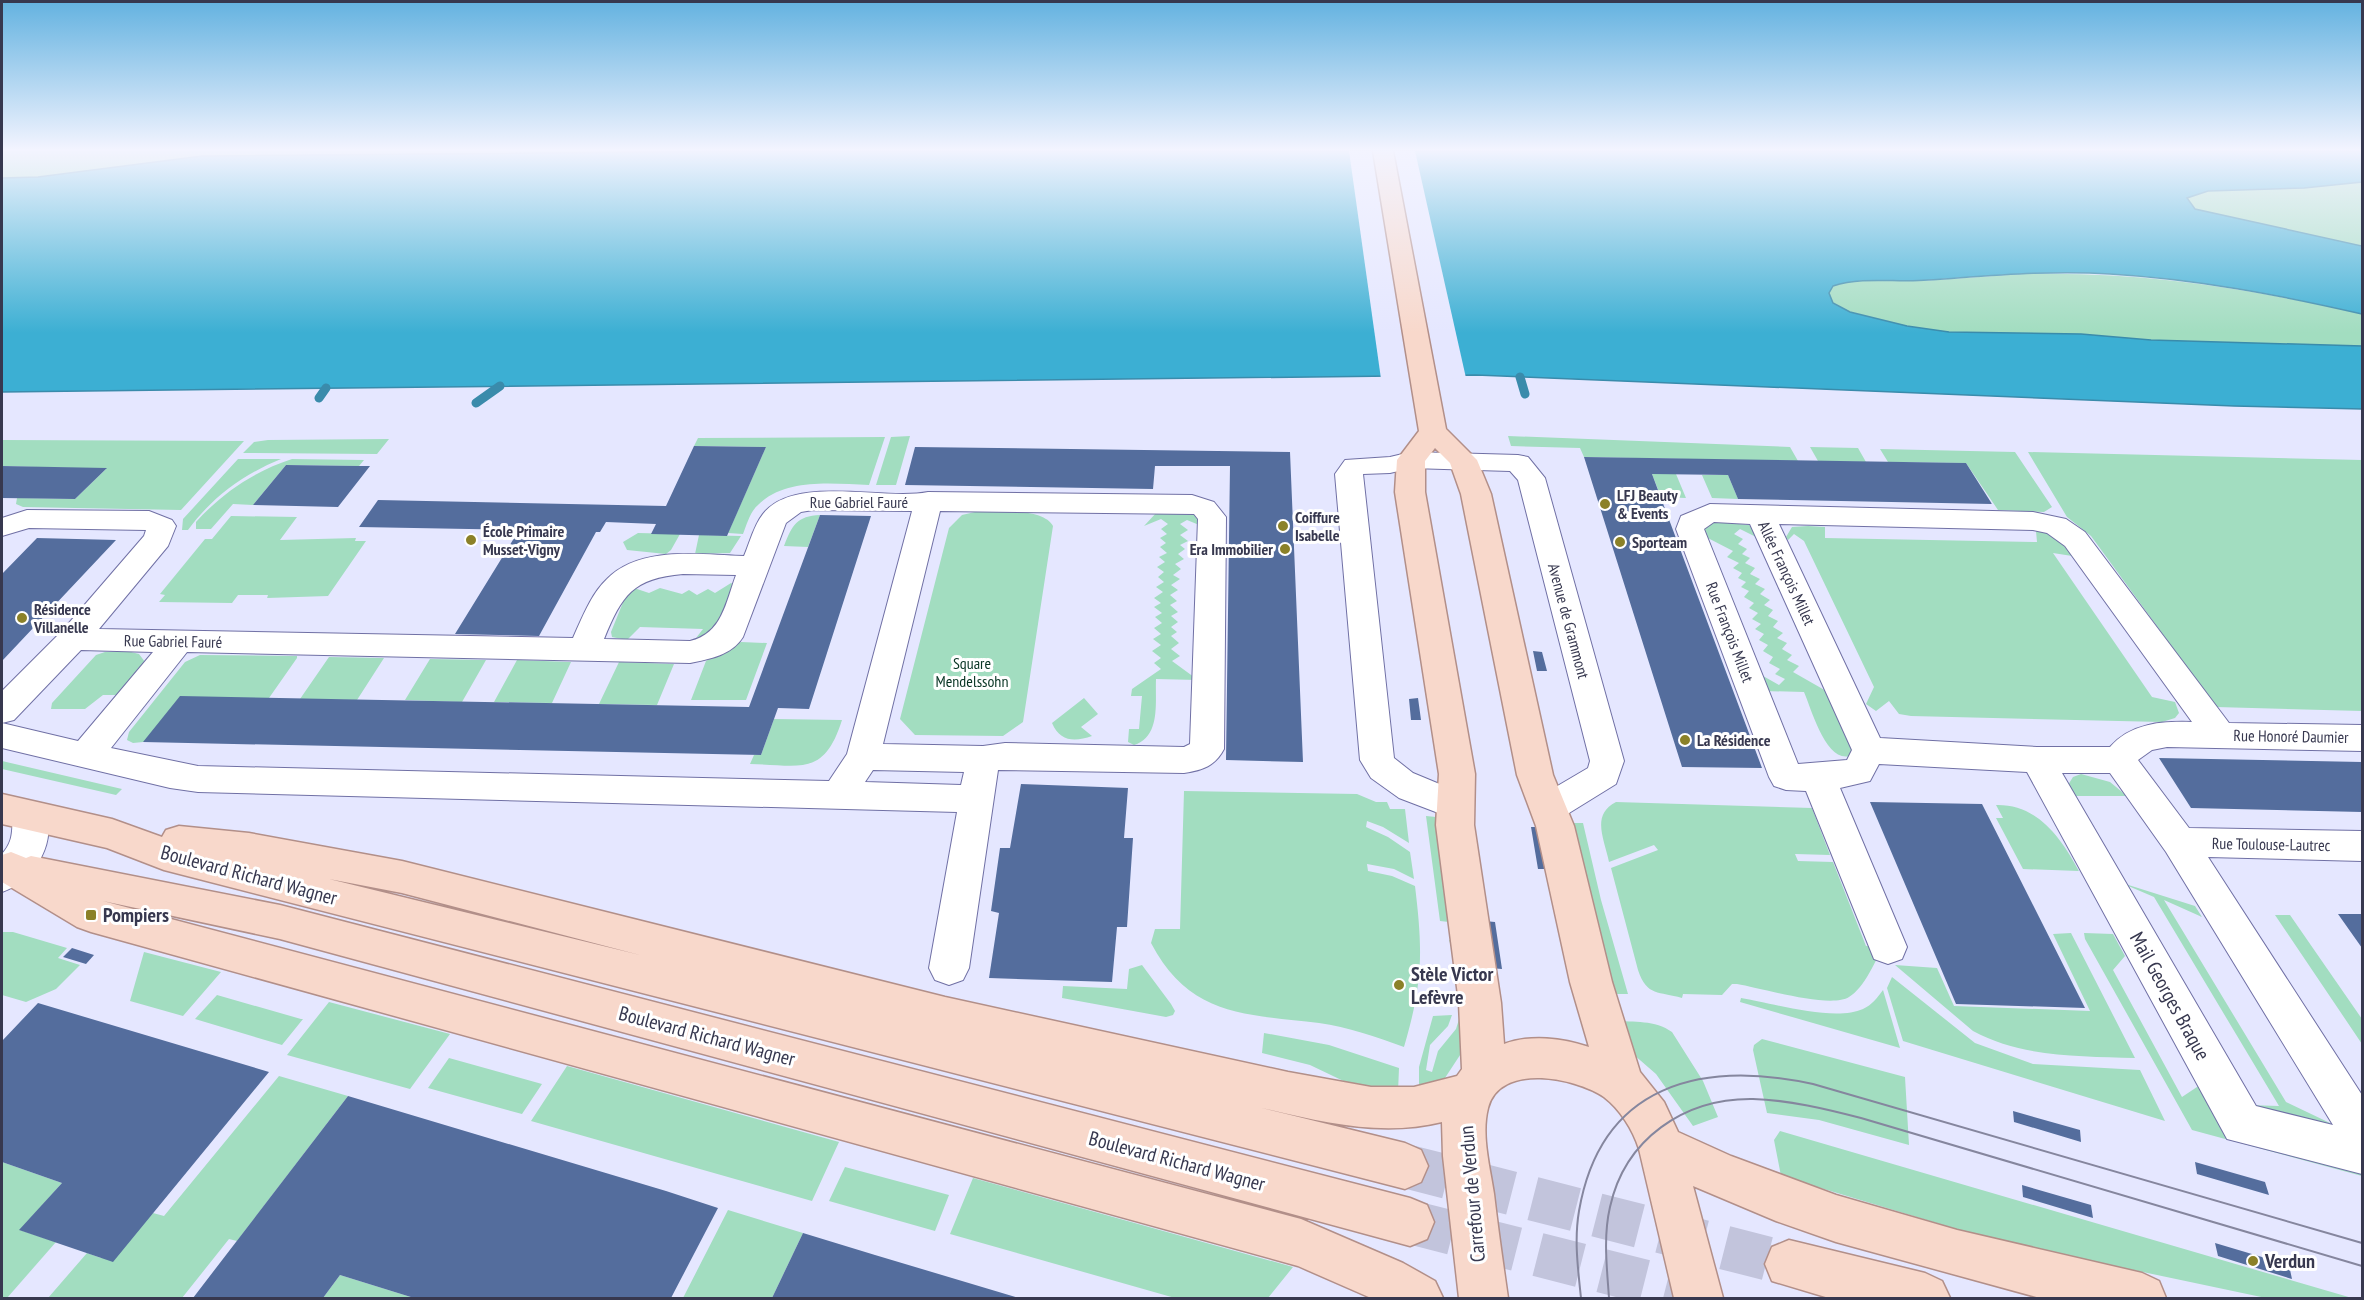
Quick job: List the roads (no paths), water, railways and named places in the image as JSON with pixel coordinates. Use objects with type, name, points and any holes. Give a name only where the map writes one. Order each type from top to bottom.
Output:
[{"type":"main road","points":[[1394,212],[1433,432],[1463,460],[1478,504],[1535,775],[1548,808],[1591,982],[1622,1084],[1651,1122],[1660,1147],[1698,1299]]},
{"type":"main road","points":[[1433,432],[1411,460],[1410,492],[1457,774],[1454,805],[1480,1003],[1478,1084]]},
{"type":"main road","name":"Boulevard Richard Wagner","points":[[16,813],[112,834],[175,857],[1405,1166]]},
{"type":"main road","points":[[112,834],[249,848],[402,877],[945,1016],[1323,1100],[1371,1108],[1413,1108],[1478,1084],[1515,1062],[1546,1057],[1580,1064],[1622,1084]]},
{"type":"main road","points":[[5,870],[91,915],[1300,1243],[1386,1280],[1418,1299]]},
{"type":"main road","name":"Boulevard Richard Wagner","points":[[5,870],[136,891],[280,922],[1410,1222]]},
{"type":"main road","name":"Carrefour de Verdun","points":[[1478,1084],[1465,1116],[1464,1141],[1483,1299]]},
{"type":"main road","points":[[1660,1147],[1749,1188],[1882,1232],[1980,1261],[2142,1299]]},
{"type":"main road","points":[[1790,1264],[1925,1299]]},
{"type":"street","name":"Avenue de Grammont","points":[[1454,805],[1401,782],[1382,769],[1377,760],[1349,474],[1355,466],[1390,465],[1411,460],[1518,463],[1531,478],[1607,761],[1604,774],[1548,808]]},
{"type":"street","name":"Rue Gabriel Fauré","points":[[72,639],[690,652],[720,643],[730,631],[773,520],[788,506],[813,501],[928,501]]},
{"type":"street","points":[[839,795],[862,757],[928,501],[1192,504],[1204,508],[1212,517],[1208,749],[1204,754],[1197,758],[1184,760],[1005,756],[983,759],[862,757]]},
{"type":"street","name":"Rue François Millet","points":[[1760,515],[1710,513],[1691,522],[1690,529],[1785,777],[1818,778],[1858,772],[1869,750]]},
{"type":"street","name":"Allée François Millet","points":[[1869,750],[1760,515],[2033,521],[2055,525],[2075,539],[2219,734]]},
{"type":"street","points":[[2,527],[27,519],[149,520],[162,526],[158,539],[72,639],[2,711]]},
{"type":"street","points":[[583,650],[614,590],[628,577],[642,570],[671,565],[756,566]]},
{"type":"street","points":[[86,755],[179,641]]},
{"type":"street","points":[[1869,750],[2037,760],[2120,760],[2135,743],[2146,736],[2219,734]]},
{"type":"street","name":"Rue Honoré Daumier","points":[[2219,734],[2362,738]]},
{"type":"street","points":[[2,736],[170,775],[225,781],[976,799]]},
{"type":"street","points":[[950,968],[983,759]]},
{"type":"street","name":"Mail Georges Braque","points":[[2037,760],[2242,1124],[2362,1153]]},
{"type":"street","points":[[2120,760],[2179,842],[2362,1132]]},
{"type":"street","points":[[1818,778],[1888,946]]},
{"type":"street","points":[[5,870],[30,846],[32,828],[16,813]]},
{"type":"street","name":"Rue Toulouse-Lautrec","points":[[2179,842],[2362,846]]},
{"type":"water","points":[[2,212],[2207,212],[2362,246],[2362,314],[2268,294],[2206,284],[2142,276],[2087,273],[2019,274],[1916,281],[1856,281],[1833,286],[1829,293],[1833,303],[1850,312],[1907,326],[1949,332],[2081,334],[2151,340],[2362,346],[2362,409],[2234,406],[1476,375],[2,392]]},
{"type":"waterway","points":[[1520,377],[1525,394]]},
{"type":"waterway","points":[[476,403],[500,386]]},
{"type":"waterway","points":[[319,398],[326,388]]},
{"type":"tunnel","points":[[1405,1166],[1789,1264]]},
{"type":"tunnel","points":[[1410,1222],[1709,1298]]},
{"type":"tram line","points":[[1581,1298],[1577,1244],[1579,1211],[1591,1168],[1609,1134],[1633,1109],[1662,1091],[1696,1080],[1732,1076],[1772,1077],[1813,1084],[2362,1243]]},
{"type":"tram line","points":[[1609,1298],[1606,1253],[1608,1218],[1618,1183],[1629,1161],[1661,1127],[1681,1115],[1704,1106],[1753,1099],[1794,1103],[1861,1118],[2362,1266]]},
{"type":"place","name":"LFJ Beauty & Events","points":[[1605,504]]},
{"type":"place","name":"Coiffure Isabelle","points":[[1283,526]]},
{"type":"place","name":"École Primaire Musset-Vigny","points":[[471,540]]},
{"type":"place","name":"Sporteam","points":[[1620,542]]},
{"type":"place","name":"Era Immobilier","points":[[1285,549]]},
{"type":"place","name":"Résidence Villanelle","points":[[22,618]]},
{"type":"place","name":"La Résidence","points":[[1685,740]]},
{"type":"place","name":"Pompiers","points":[[91,915]]},
{"type":"place","name":"Stèle Victor Lefèvre","points":[[1399,985]]},
{"type":"place","name":"Verdun","points":[[2253,1261]]},
{"type":"park label","name":"Square Mendelssohn","points":[[972,672]]}]
